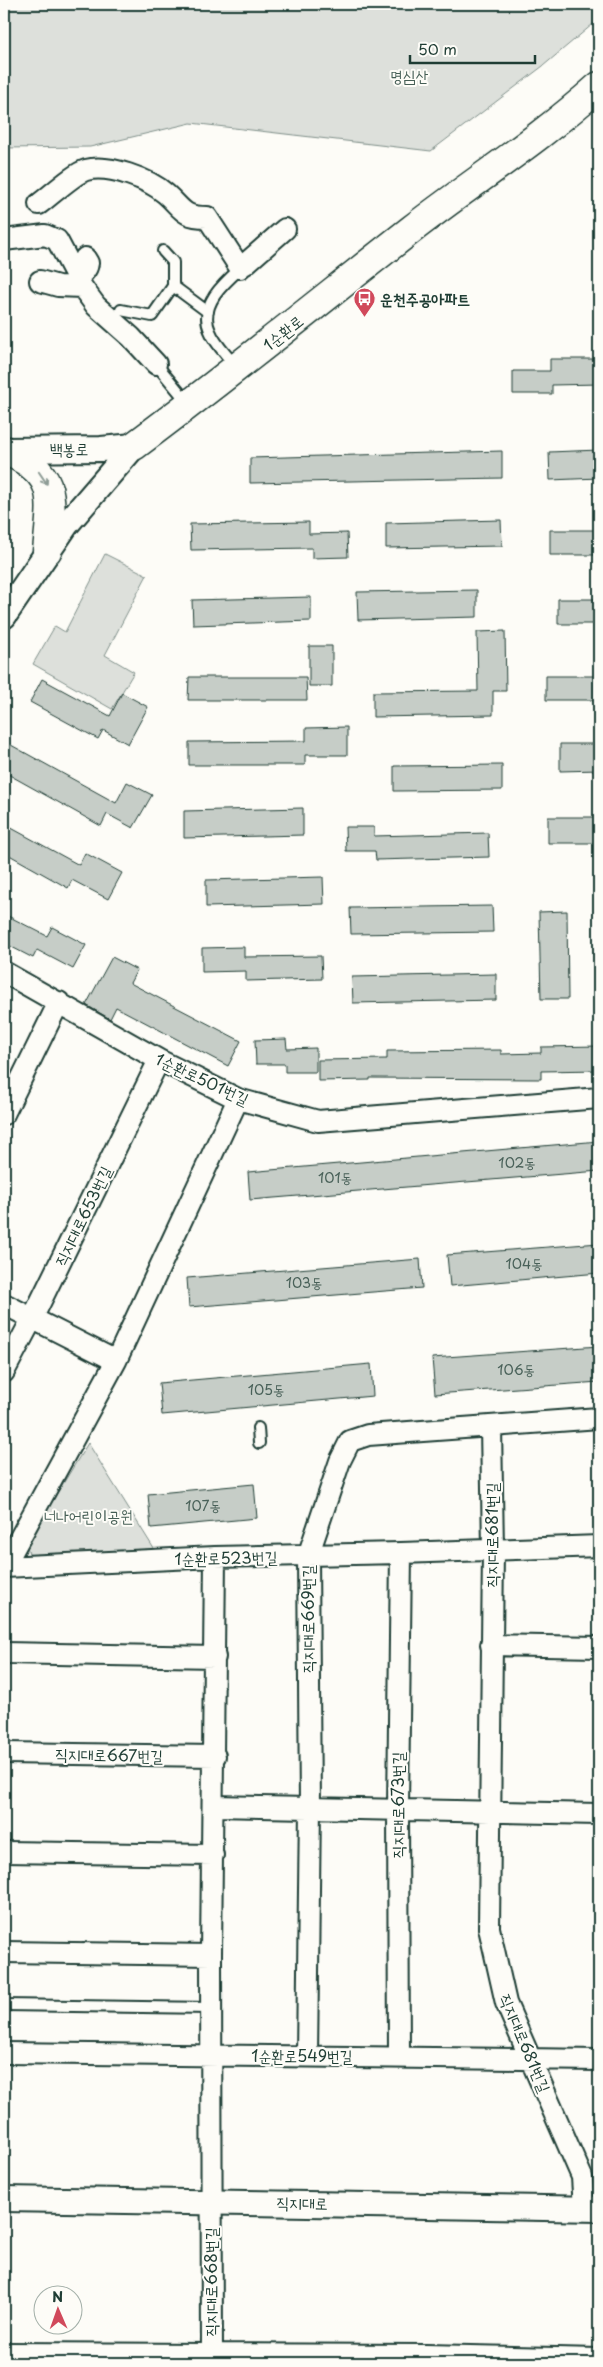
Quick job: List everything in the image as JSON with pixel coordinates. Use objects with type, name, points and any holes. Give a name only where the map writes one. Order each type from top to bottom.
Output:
[{"type":"main road","name":"1순환로","points":[[134,446],[237,369],[414,228],[569,114],[599,86]]},
{"type":"main road","points":[[4,450],[26,461],[46,480],[51,505],[46,551]]},
{"type":"street","points":[[39,204],[84,170],[115,171],[137,176],[158,187],[185,214],[207,217],[242,267],[285,229]]},
{"type":"street","points":[[4,240],[45,235],[57,240],[79,282],[96,306],[131,337],[156,364]]},
{"type":"street","points":[[79,282],[88,267],[88,262],[85,258]]},
{"type":"street","points":[[40,281],[58,286],[79,282]]},
{"type":"street","name":"백봉로","points":[[4,450],[100,449],[134,446]]},
{"type":"street","name":"1순환로","points":[[4,616],[46,551],[134,446]]},
{"type":"street","name":"1순환로501번길","points":[[4,972],[159,1060],[238,1099],[318,1121],[599,1098]]},
{"type":"street","points":[[4,1114],[59,1002]]},
{"type":"street","name":"직지대로653번길","points":[[4,1372],[159,1060]]},
{"type":"street","points":[[4,1567],[116,1361],[238,1099]]},
{"type":"street","points":[[4,1304],[116,1361]]},
{"type":"street","name":"직지대로669번길","points":[[307,2056],[310,1807],[308,1556],[340,1461],[350,1441],[368,1434],[599,1418]]},
{"type":"street","name":"직지대로681번길","points":[[491,1426],[493,1550],[489,1928],[506,2003],[582,2177],[592,2209]]},
{"type":"street","name":"1순환로523번길","points":[[4,1567],[215,1557],[401,1554],[599,1546]]},
{"type":"street","name":"직지대로673번길","points":[[399,2057],[398,1808],[401,1554]]},
{"type":"street","points":[[211,2201],[211,1955],[215,1756],[215,1557]]},
{"type":"street","points":[[491,1645],[599,1647]]},
{"type":"street","points":[[4,1653],[215,1656]]},
{"type":"street","name":"직지대로667번길","points":[[4,1753],[215,1756]]},
{"type":"street","points":[[214,1806],[398,1808],[599,1814]]},
{"type":"street","points":[[4,1852],[212,1855]]},
{"type":"street","points":[[4,1952],[211,1955]]},
{"type":"street","name":"1순환로549번길","points":[[4,2053],[599,2060]]},
{"type":"street","name":"직지대로","points":[[4,2199],[211,2201],[592,2209]]},
{"type":"street","name":"직지대로668번길","points":[[211,2201],[212,2359]]},
{"type":"street","points":[[4,2353],[102,2358],[526,2361],[599,2359]]},
{"type":"lane","points":[[121,310],[152,316],[173,286],[173,262],[163,250]]},
{"type":"lane","points":[[237,369],[210,331],[208,312],[210,301],[217,291],[242,267]]},
{"type":"lane","points":[[173,286],[208,312]]},
{"type":"lane","points":[[156,364],[190,405]]},
{"type":"lane","points":[[258,1428],[259,1443]]},
{"type":"lane","points":[[4,2005],[211,2008]]},
{"type":"green space","name":"명심산","points":[[4,4],[599,4],[599,19],[543,66],[431,151],[191,123],[90,147],[4,148]]},
{"type":"green space","points":[[105,554],[147,575],[105,655],[134,672],[112,709],[33,664],[55,626],[65,632]]},
{"type":"green space","name":"너나어린이공원","points":[[88,1443],[156,1552],[30,1557],[26,1544]]},
{"type":"building","points":[[550,359],[599,359],[599,384],[552,385],[552,394],[513,394],[513,371],[550,371]]},
{"type":"building","points":[[599,450],[599,478],[550,480],[549,452]]},
{"type":"building","points":[[502,451],[502,478],[250,483],[250,458]]},
{"type":"building","points":[[501,520],[502,546],[386,548],[386,523]]},
{"type":"building","points":[[309,522],[309,534],[347,533],[348,557],[312,558],[312,548],[191,550],[190,524]]},
{"type":"building","points":[[550,530],[599,530],[599,555],[550,555]]},
{"type":"building","points":[[477,590],[477,617],[358,620],[357,592]]},
{"type":"building","points":[[311,597],[311,621],[193,625],[192,600]]},
{"type":"building","points":[[558,599],[599,599],[599,624],[558,624]]},
{"type":"building","points":[[505,631],[506,691],[493,691],[493,715],[373,717],[373,692],[478,691],[477,632]]},
{"type":"building","points":[[309,646],[332,646],[332,686],[309,686]]},
{"type":"building","points":[[546,676],[599,676],[599,700],[546,700]]},
{"type":"building","points":[[189,677],[306,677],[307,700],[188,700]]},
{"type":"building","points":[[42,679],[110,716],[122,693],[148,707],[128,744],[103,730],[98,739],[30,702]]},
{"type":"building","points":[[347,727],[347,755],[305,755],[305,765],[189,765],[189,742],[306,741],[306,728]]},
{"type":"building","points":[[560,744],[599,744],[599,770],[560,771]]},
{"type":"building","points":[[11,745],[116,803],[127,782],[152,795],[133,828],[107,814],[101,826],[4,772],[4,758]]},
{"type":"building","points":[[502,765],[502,790],[394,791],[394,766]]},
{"type":"building","points":[[303,808],[303,835],[184,838],[184,811]]},
{"type":"building","points":[[548,817],[599,817],[599,843],[548,843]]},
{"type":"building","points":[[4,824],[79,865],[85,853],[122,873],[108,899],[72,880],[68,888],[4,852]]},
{"type":"building","points":[[345,827],[374,827],[374,836],[488,833],[489,857],[376,860],[375,851],[346,851]]},
{"type":"building","points":[[323,877],[324,904],[206,907],[206,880]]},
{"type":"building","points":[[492,906],[493,932],[351,934],[350,908]]},
{"type":"building","points":[[567,911],[568,999],[541,999],[539,912]]},
{"type":"building","points":[[4,914],[47,936],[52,927],[86,945],[73,969],[37,950],[33,958],[4,943]]},
{"type":"building","points":[[244,947],[244,957],[321,956],[322,979],[246,981],[246,971],[202,972],[202,948]]},
{"type":"building","points":[[112,957],[137,970],[130,983],[241,1041],[228,1066],[116,1007],[110,1019],[86,1005]]},
{"type":"building","points":[[496,974],[496,1000],[353,1003],[352,977]]},
{"type":"building","points":[[286,1039],[287,1049],[316,1048],[316,1072],[285,1072],[285,1064],[256,1064],[255,1040]]},
{"type":"building","points":[[599,1046],[599,1070],[541,1071],[541,1079],[370,1078],[370,1080],[318,1081],[318,1060],[387,1059],[387,1051],[501,1050],[501,1054],[541,1053],[541,1047]]},
{"type":"building","points":[[599,1141],[599,1171],[250,1200],[248,1172]]},
{"type":"building","points":[[599,1243],[599,1273],[450,1286],[447,1255]]},
{"type":"building","points":[[420,1259],[422,1288],[189,1307],[187,1278]]},
{"type":"building","points":[[599,1346],[599,1382],[435,1394],[432,1358]]},
{"type":"building","points":[[371,1364],[373,1396],[162,1415],[159,1383]]},
{"type":"building","points":[[254,1484],[257,1518],[151,1528],[148,1494]]},
{"type":"place","name":"운천주공아파트","points":[[364,318]]}]
